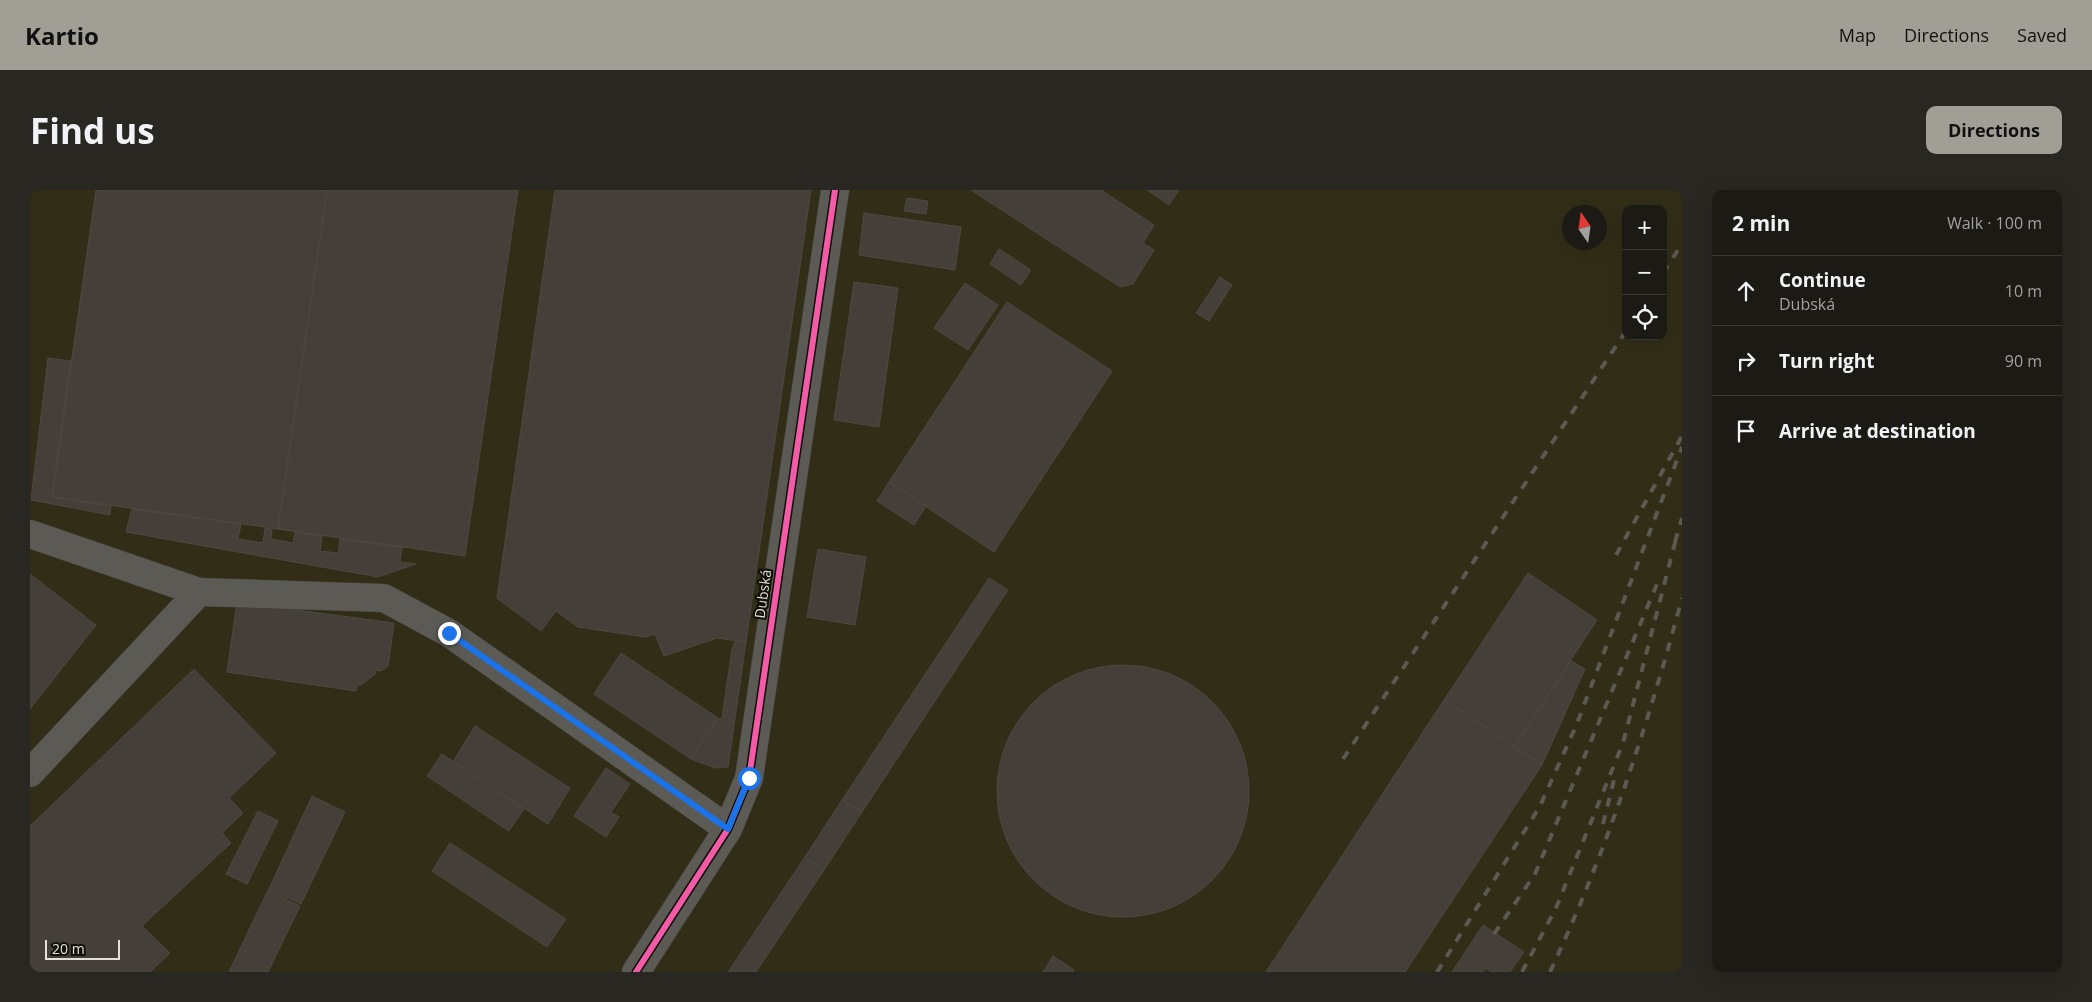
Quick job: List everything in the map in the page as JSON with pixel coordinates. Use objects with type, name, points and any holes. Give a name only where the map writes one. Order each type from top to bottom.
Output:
[{"type":"street","name":"Dubská","points":[[636,972],[728,829],[749,778],[835,190]]},
{"type":"street","points":[[30,534],[199,592],[384,598],[449,633],[728,829]]},
{"type":"street","points":[[30,773],[199,592]]},
{"type":"shaded area","points":[[30,190],[1682,190],[1682,972],[30,972]]},
{"type":"building","points":[[96,190],[327,190],[278,529],[52,497]]},
{"type":"building","points":[[327,190],[518,190],[465,556],[278,529]]},
{"type":"building","points":[[555,190],[811,190],[746,642],[717,638],[664,656],[655,634],[645,637],[578,627],[556,611],[541,631],[497,598]]},
{"type":"building","points":[[971,190],[1101,190],[1154,225],[1143,243],[1154,250],[1133,284],[1120,287]]},
{"type":"building","points":[[1147,190],[1179,190],[1169,205]]},
{"type":"building","points":[[907,198],[928,201],[926,214],[904,211]]},
{"type":"building","points":[[864,213],[961,227],[955,270],[859,255]]},
{"type":"building","points":[[999,249],[1031,270],[1021,285],[990,264]]},
{"type":"building","points":[[1220,277],[1232,285],[1209,321],[1196,313]]},
{"type":"building","points":[[854,282],[898,288],[879,427],[834,420]]},
{"type":"building","points":[[965,283],[998,305],[968,350],[934,328]]},
{"type":"building","points":[[1007,302],[1112,371],[994,552],[889,482]]},
{"type":"building","points":[[48,358],[71,361],[52,497],[111,506],[110,515],[31,500]]},
{"type":"building","points":[[889,482],[926,506],[914,525],[877,501]]},
{"type":"building","points":[[132,509],[241,524],[238,539],[263,543],[265,528],[272,529],[271,539],[293,543],[295,532],[322,536],[320,551],[338,553],[340,539],[402,547],[400,562],[416,564],[378,577],[126,532]]},
{"type":"building","points":[[818,549],[866,557],[855,625],[807,617]]},
{"type":"building","points":[[1528,573],[1597,620],[1514,747],[1444,700]]},
{"type":"building","points":[[30,574],[96,625],[30,709]]},
{"type":"building","points":[[989,578],[1008,590],[862,812],[842,800]]},
{"type":"building","points":[[237,602],[394,623],[388,666],[381,671],[376,670],[375,674],[361,685],[357,685],[356,691],[227,672]]},
{"type":"building","points":[[736,640],[746,642],[728,767],[715,768],[691,759],[717,720],[722,718],[732,649]]},
{"type":"building","points":[[621,653],[718,718],[691,759],[594,694]]},
{"type":"building","points":[[1571,661],[1585,669],[1542,765],[1514,747]]},
{"type":"building","points":[[1111,665],[1135,665],[1160,670],[1183,680],[1203,693],[1221,711],[1234,731],[1244,754],[1249,779],[1247,816],[1240,839],[1221,871],[1203,889],[1183,902],[1160,912],[1135,917],[1111,917],[1086,912],[1063,902],[1043,889],[1025,871],[1012,851],[1002,828],[997,803],[997,779],[1002,754],[1012,731],[1025,711],[1043,693],[1063,680],[1086,670]]},
{"type":"building","points":[[194,669],[276,753],[229,798],[243,813],[222,833],[231,843],[142,926],[170,953],[150,972],[30,972],[30,826]]},
{"type":"building","points":[[1444,700],[1542,765],[1405,972],[1266,972]]},
{"type":"building","points":[[475,726],[570,788],[548,824],[453,762]]},
{"type":"building","points":[[442,754],[524,809],[509,831],[427,776]]},
{"type":"building","points":[[606,768],[630,784],[611,812],[619,817],[606,837],[574,816]]},
{"type":"building","points":[[312,796],[345,812],[301,904],[269,889]]},
{"type":"building","points":[[842,800],[862,812],[824,870],[805,857]]},
{"type":"building","points":[[258,811],[278,821],[247,884],[226,874]]},
{"type":"building","points":[[450,843],[566,919],[547,947],[432,871]]},
{"type":"building","points":[[805,857],[824,870],[756,972],[728,972]]},
{"type":"building","points":[[268,890],[300,906],[268,972],[229,972]]},
{"type":"building","points":[[1483,925],[1524,952],[1510,972],[1491,972],[1486,968],[1483,972],[1452,972]]},
{"type":"building","points":[[1053,956],[1074,970],[1073,972],[1043,972]]},
{"type":"railway","points":[[1667,267],[1682,244]]},
{"type":"railway","points":[[1343,759],[1622,337]]},
{"type":"railway","points":[[1616,555],[1682,436]]},
{"type":"railway","points":[[1437,972],[1540,806],[1576,726],[1682,447]]},
{"type":"railway","points":[[1675,542],[1682,518]]},
{"type":"railway","points":[[1522,972],[1556,908],[1623,743],[1677,535]]},
{"type":"railway","points":[[1494,934],[1535,874],[1660,577]]},
{"type":"railway","points":[[1550,972],[1589,881],[1624,788],[1655,693],[1682,598]]},
{"type":"railway","points":[[1603,824],[1614,780]]},
{"type":"cycle path","points":[[636,972],[728,829],[749,778],[835,190]]},
{"type":"route","points":[[449,633],[728,829],[749,778]]}]
